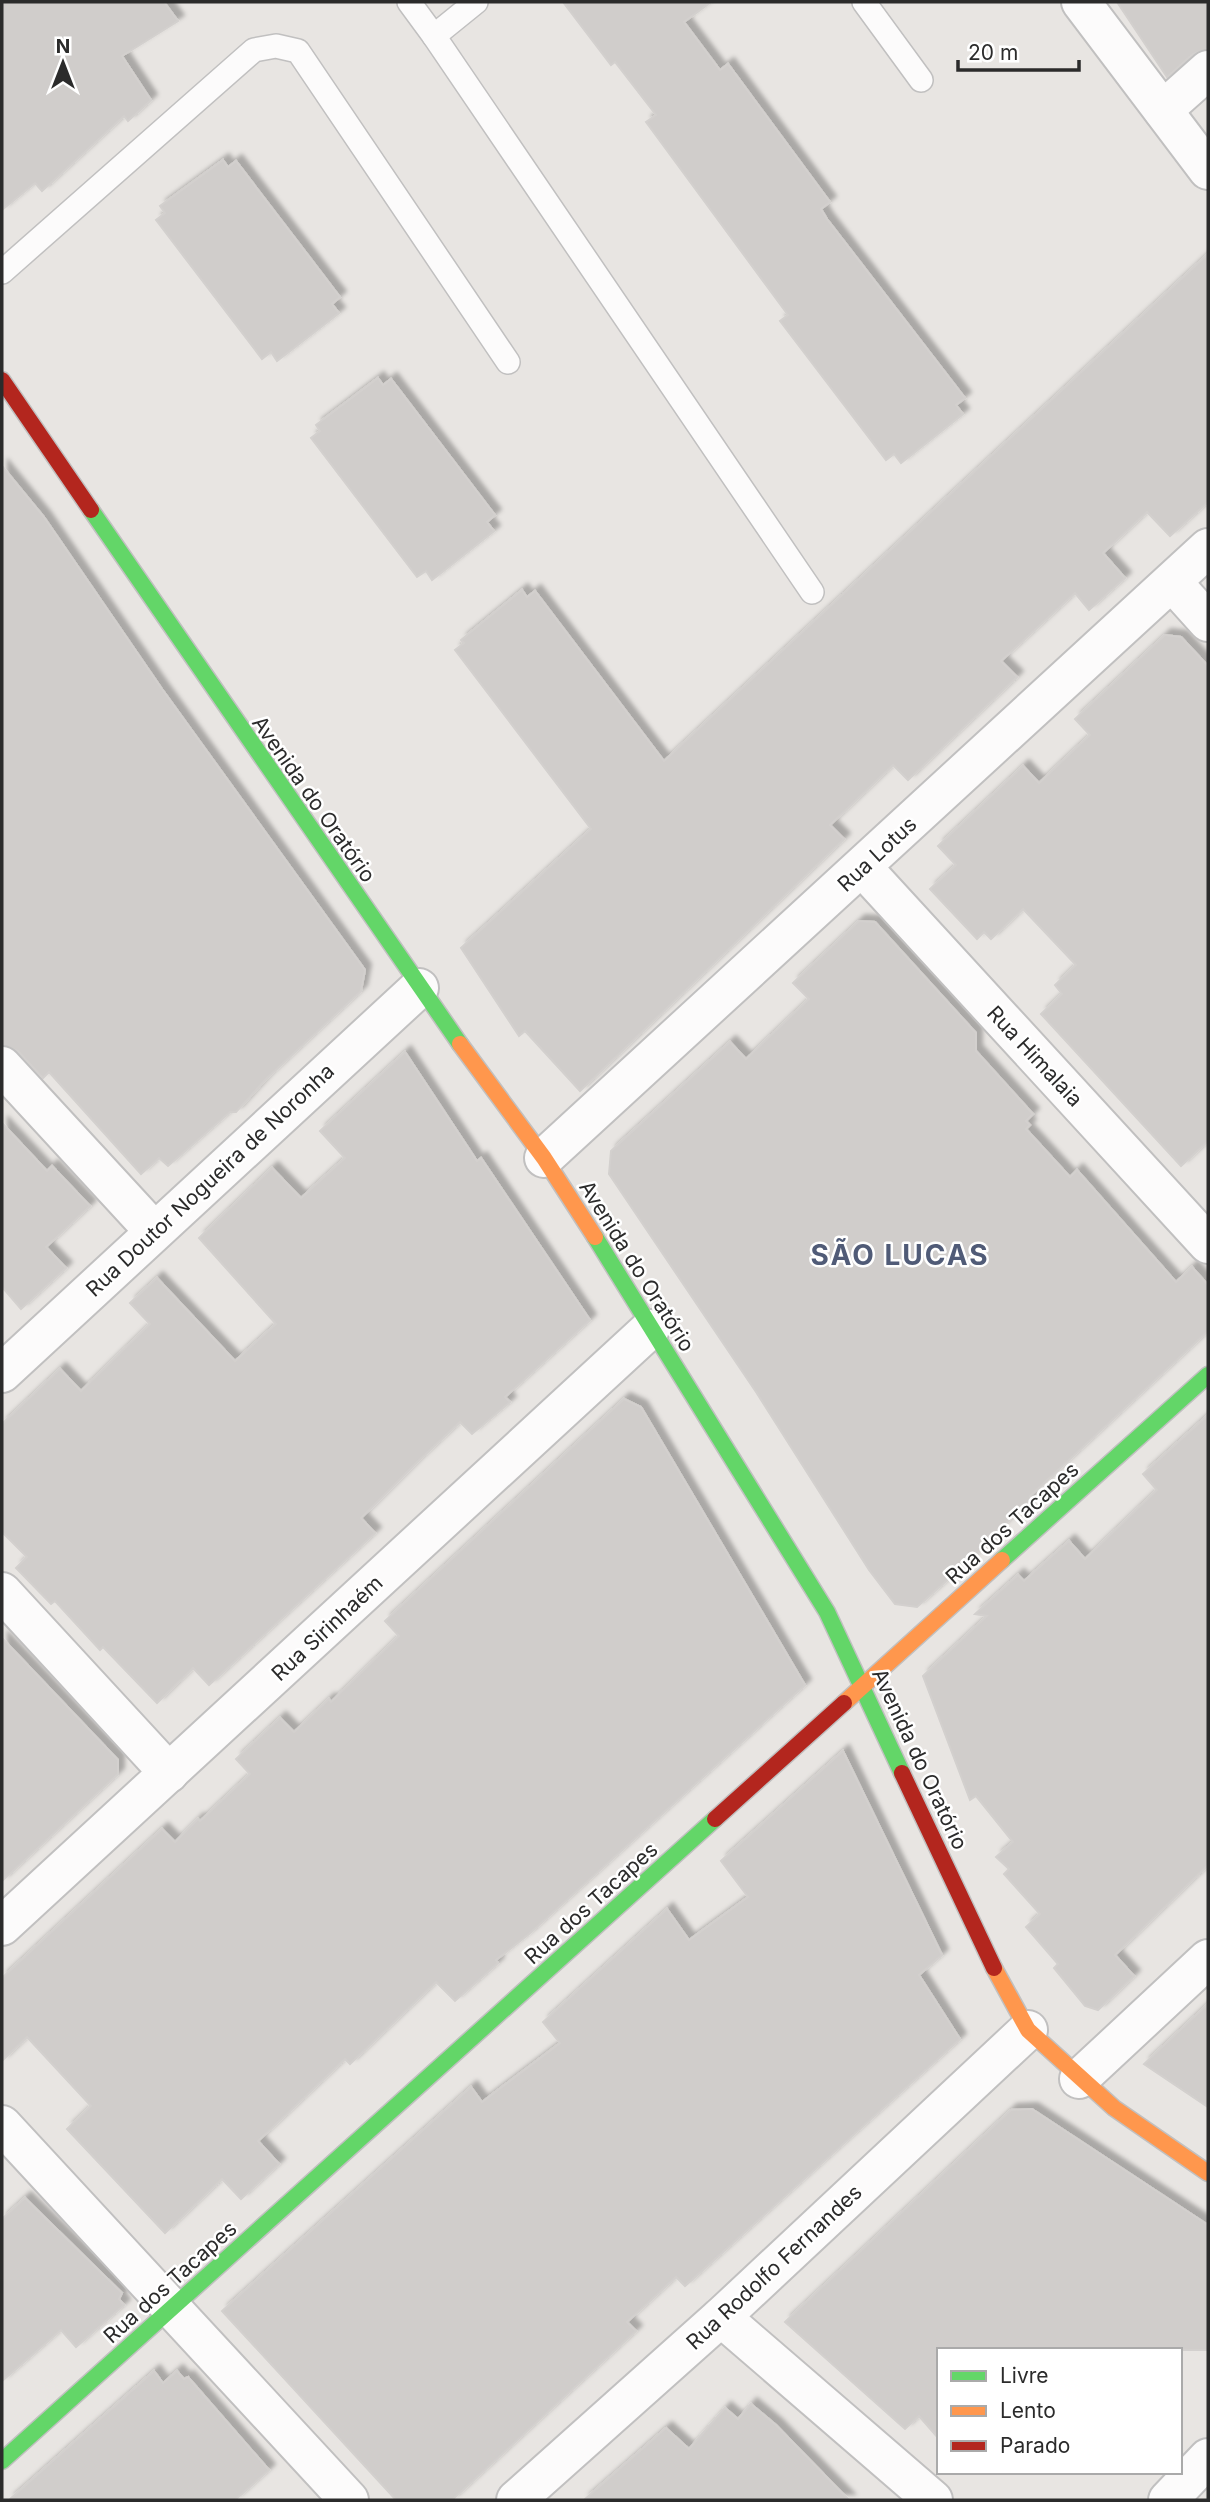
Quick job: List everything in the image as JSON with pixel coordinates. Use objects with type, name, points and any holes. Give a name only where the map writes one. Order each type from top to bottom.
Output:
[{"type":"main road","name":"Avenida do Oratório","points":[[2,380],[419,988],[544,1158],[587,1223],[827,1612],[995,1970],[1028,2030],[1079,2080],[1114,2108],[1208,2173]]},
{"type":"main road","name":"Rua dos Tacapes","points":[[2,2461],[1208,1375]]},
{"type":"street","points":[[1081,2],[1208,170]]},
{"type":"street","points":[[1163,110],[1208,69]]},
{"type":"street","name":"Rua Lotus","points":[[544,1158],[1208,548]]},
{"type":"street","points":[[1171,582],[1208,622]]},
{"type":"street","name":"Rua Himalaia","points":[[862,867],[1208,1244]]},
{"type":"street","name":"Rua Doutor Nogueira de Noronha","points":[[2,1373],[419,988]]},
{"type":"street","points":[[2,1066],[154,1231]]},
{"type":"street","name":"Rua Sirinhaém","points":[[2,1926],[650,1329]]},
{"type":"street","points":[[2,1592],[169,1773]]},
{"type":"street","points":[[1079,2080],[1208,1959]]},
{"type":"street","name":"Rua Rodolfo Fernandes","points":[[516,2500],[721,2317],[1028,2030]]},
{"type":"street","points":[[2,2125],[349,2500]]},
{"type":"street","points":[[721,2317],[933,2500]]},
{"type":"street","points":[[1168,2500],[1208,2458]]},
{"type":"lane","points":[[409,2],[812,592]]},
{"type":"lane","points":[[433,36],[476,2]]},
{"type":"lane","points":[[864,2],[921,80]]},
{"type":"lane","points":[[2,272],[254,50],[276,46],[298,51],[508,362]]},
{"type":"building","points":[[2,2],[164,2],[178,21],[122,56],[151,100],[128,121],[124,116],[42,191],[35,183],[2,210]]},
{"type":"building","points":[[563,2],[711,2],[684,22],[720,70],[728,64],[830,202],[821,209],[827,219],[965,398],[956,405],[963,414],[901,463],[894,454],[886,460],[780,321],[788,315],[646,122],[656,115],[615,62],[611,65]]},
{"type":"building","points":[[1117,2],[1208,2],[1208,49],[1193,54],[1167,77]]},
{"type":"building","points":[[223,160],[228,167],[236,161],[340,297],[332,304],[339,313],[277,361],[271,352],[262,359],[156,220],[165,213],[160,206]]},
{"type":"building","points":[[1208,254],[1208,502],[1170,536],[1147,512],[1103,553],[1125,578],[1089,610],[1075,593],[1001,661],[1017,677],[908,780],[893,765],[830,825],[844,839],[580,1091],[525,1031],[519,1036],[461,948],[591,829],[455,650],[464,643],[461,640],[522,590],[527,597],[535,591],[664,761]]},
{"type":"building","points":[[378,378],[383,385],[391,379],[495,515],[487,522],[494,531],[432,580],[426,571],[417,577],[311,438],[320,431],[316,425]]},
{"type":"building","points":[[2,466],[44,517],[162,689],[365,970],[361,991],[266,1079],[236,1112],[230,1112],[168,1166],[159,1158],[141,1174],[49,1072],[43,1078],[18,1051],[2,1045]]},
{"type":"building","points":[[1165,635],[1181,637],[1208,666],[1208,1141],[1181,1166],[1041,1014],[1062,994],[1055,985],[1076,965],[1023,909],[991,939],[984,932],[977,939],[930,889],[956,865],[938,846],[1023,766],[1039,783],[1090,735],[1075,719]]},
{"type":"building","points":[[859,921],[875,922],[976,1033],[976,1051],[1033,1114],[1026,1121],[1030,1125],[1026,1129],[1070,1177],[1077,1170],[1176,1282],[1192,1267],[1208,1285],[1208,1331],[1030,1496],[1031,1499],[987,1541],[989,1543],[917,1607],[895,1604],[869,1570],[756,1392],[609,1174],[611,1151],[730,1042],[746,1059],[809,999],[793,983]]},
{"type":"building","points":[[405,1052],[477,1161],[481,1158],[590,1320],[505,1397],[510,1402],[472,1434],[460,1422],[415,1464],[361,1518],[375,1533],[209,1685],[193,1668],[157,1703],[103,1647],[100,1650],[55,1601],[51,1604],[16,1568],[27,1557],[2,1532],[2,1424],[60,1369],[81,1391],[150,1324],[130,1303],[157,1278],[235,1361],[276,1324],[199,1238],[272,1168],[301,1198],[345,1158],[320,1131]]},
{"type":"building","points":[[2,1123],[47,1171],[52,1166],[90,1206],[46,1247],[66,1268],[21,1309],[2,1287]]},
{"type":"building","points":[[624,1399],[641,1407],[805,1685],[529,1934],[496,1960],[498,1963],[455,2001],[436,1982],[350,2064],[345,2059],[258,2141],[279,2164],[241,2199],[222,2179],[165,2233],[67,2129],[91,2106],[27,2037],[2,2061],[2,1978],[162,1829],[175,1842],[198,1819],[200,1821],[250,1774],[236,1759],[280,1718],[294,1732],[329,1699],[331,1702],[399,1636],[385,1621]]},
{"type":"building","points":[[1208,1415],[1208,1865],[1115,1955],[1134,1976],[1098,2010],[1085,2006],[1054,1968],[1058,1964],[1026,1927],[1040,1914],[1004,1874],[1009,1869],[996,1857],[1013,1842],[976,1796],[970,1800],[923,1676],[987,1616],[975,1614],[1018,1575],[1024,1581],[1069,1541],[1085,1559],[1157,1490],[1143,1474]]},
{"type":"building","points":[[2,1638],[118,1760],[118,1774],[2,1881]]},
{"type":"building","points":[[843,1751],[942,1955],[919,1975],[960,2039],[685,2286],[676,2277],[627,2322],[636,2331],[452,2500],[396,2500],[222,2311],[471,2087],[482,2102],[560,2043],[543,2022],[667,1909],[689,1940],[748,1897],[721,1861]]},
{"type":"building","points":[[1208,2004],[1208,2107],[1144,2064]]},
{"type":"building","points":[[1032,2109],[1208,2225],[1208,2350],[937,2348],[937,2437],[919,2416],[905,2429],[785,2322],[1011,2110]]},
{"type":"building","points":[[25,2198],[122,2293],[119,2299],[124,2305],[76,2347],[61,2330],[2,2381],[2,2219]]},
{"type":"building","points":[[154,2371],[163,2383],[177,2371],[184,2379],[188,2377],[269,2470],[235,2500],[9,2500]]},
{"type":"building","points":[[751,2404],[776,2425],[849,2500],[584,2500],[666,2428],[689,2449],[725,2408],[738,2419]]},
{"type":"traffic: fast","points":[[91,510],[460,1044]]},
{"type":"traffic: fast","points":[[595,1237],[827,1612],[902,1773]]},
{"type":"traffic: fast","points":[[1002,1560],[1208,1375]]},
{"type":"traffic: fast","points":[[2,2461],[715,1819]]},
{"type":"traffic: slow","points":[[460,1044],[544,1158],[595,1237]]},
{"type":"traffic: slow","points":[[844,1703],[1002,1560]]},
{"type":"traffic: slow","points":[[994,1968],[1028,2030],[1114,2108],[1208,2173]]},
{"type":"traffic: jam","points":[[2,380],[91,510]]},
{"type":"traffic: jam","points":[[715,1819],[844,1703]]},
{"type":"traffic: jam","points":[[902,1773],[994,1968]]},
{"type":"district","name":"SÃO LUCAS","points":[[900,1255]]}]
